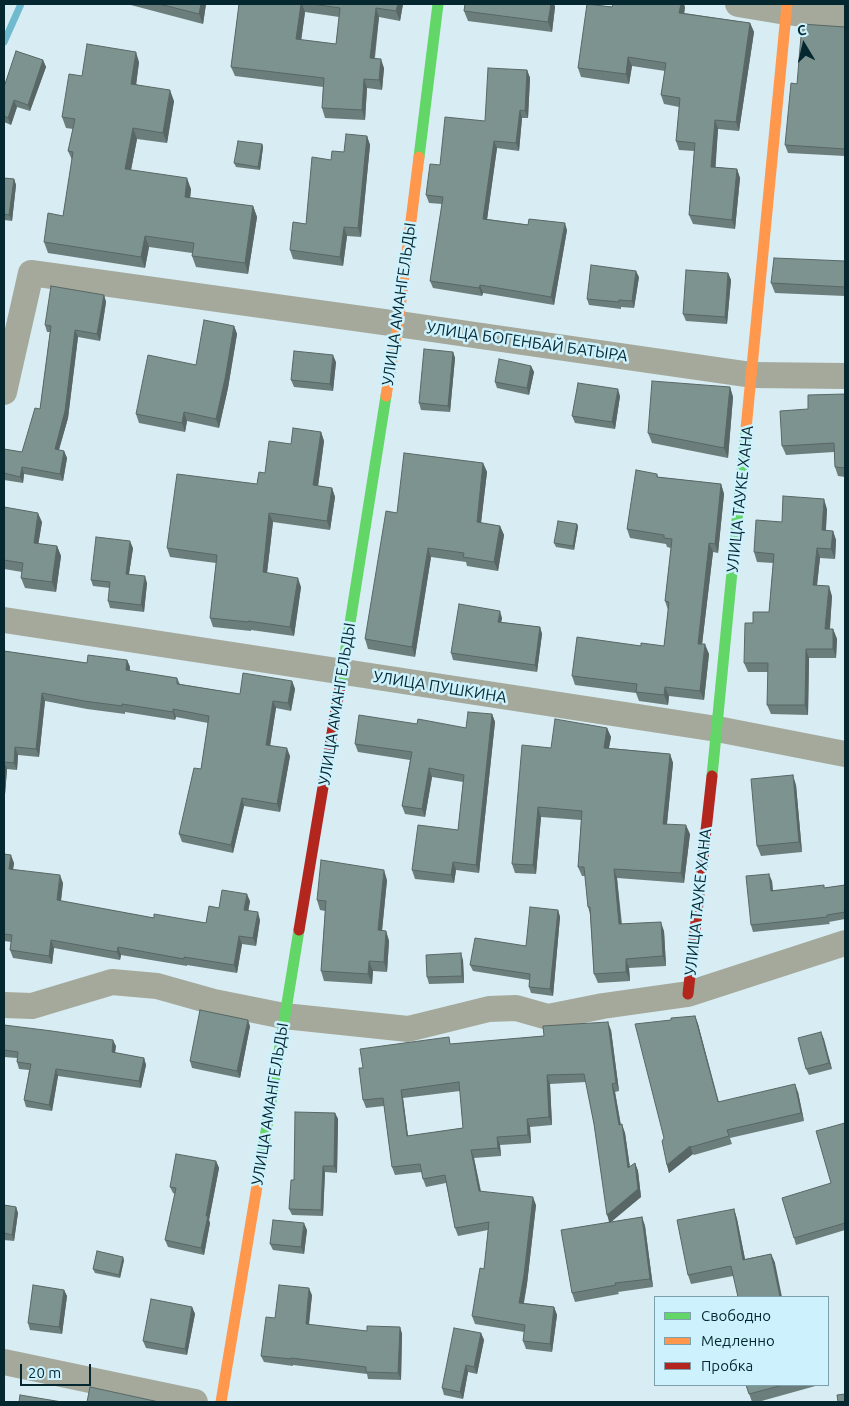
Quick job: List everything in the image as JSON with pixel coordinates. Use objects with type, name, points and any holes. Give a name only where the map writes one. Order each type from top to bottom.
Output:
[{"type":"street","name":"УЛИЦА АМАНГЕЛЬДЫ","points":[[220,1402],[398,324],[438,4]]},
{"type":"street","points":[[738,4],[786,8],[845,18]]},
{"type":"street","name":"УЛИЦА ТАУКЕ ХАНА","points":[[688,994],[718,729],[786,8]]},
{"type":"street","name":"УЛИЦА БОГЕНБАЙ БАТЫРА","points":[[4,392],[31,273],[752,375],[845,376]]},
{"type":"street","name":"УЛИЦА ПУШКИНА","points":[[4,620],[718,729],[845,754]]},
{"type":"street","points":[[4,1004],[32,1006],[112,982],[157,986],[214,1002],[284,1016],[408,1029],[489,1009],[516,1008],[548,1016],[688,994],[845,943]]},
{"type":"street","points":[[4,1362],[194,1402]]},
{"type":"building","points":[[159,4],[201,4],[199,14]]},
{"type":"building","points":[[239,4],[301,4],[296,39],[336,44],[340,8],[312,4],[398,4],[396,11],[376,8],[370,58],[381,59],[379,80],[364,79],[362,110],[322,108],[324,78],[231,67]]},
{"type":"building","points":[[465,4],[551,4],[548,22],[464,11]]},
{"type":"building","points":[[587,4],[612,7],[613,4],[681,4],[679,13],[750,23],[736,122],[715,120],[711,167],[737,169],[732,220],[689,215],[695,143],[676,141],[680,98],[661,95],[666,63],[628,57],[626,74],[578,68]]},
{"type":"building","points":[[802,24],[845,27],[845,149],[785,145],[791,83],[797,84]]},
{"type":"building","points":[[87,44],[136,52],[131,84],[170,90],[163,133],[133,128],[125,169],[187,178],[185,197],[253,206],[245,263],[192,256],[194,243],[145,236],[141,257],[44,242],[48,213],[63,216],[73,152],[68,151],[75,119],[62,117],[69,74],[82,76]]},
{"type":"building","points":[[16,51],[43,60],[28,105],[14,100],[8,118],[4,116],[4,87]]},
{"type":"building","points":[[488,68],[527,70],[525,111],[520,110],[516,143],[494,141],[483,219],[528,225],[529,219],[565,223],[551,297],[480,285],[479,288],[430,281],[443,197],[426,195],[430,164],[440,165],[445,117],[485,121]]},
{"type":"building","points":[[346,134],[367,136],[358,228],[344,227],[340,257],[290,250],[293,222],[306,224],[312,157],[331,160],[332,151],[344,152]]},
{"type":"building","points":[[238,141],[262,144],[258,167],[234,163]]},
{"type":"building","points":[[4,178],[14,179],[9,215],[4,214]]},
{"type":"building","points":[[774,258],[845,261],[845,287],[771,283]]},
{"type":"building","points":[[591,265],[636,271],[632,301],[619,300],[619,302],[587,299]]},
{"type":"building","points":[[686,270],[728,273],[725,317],[683,314]]},
{"type":"building","points":[[51,286],[104,295],[97,334],[75,330],[65,411],[55,449],[64,451],[60,474],[22,467],[20,477],[4,473],[4,449],[22,452],[35,408],[40,409],[51,326],[45,325]]},
{"type":"building","points":[[204,320],[234,326],[216,419],[184,412],[182,423],[136,414],[148,355],[196,365]]},
{"type":"building","points":[[424,349],[453,352],[448,406],[419,403]]},
{"type":"building","points":[[294,351],[333,355],[330,384],[291,380]]},
{"type":"building","points":[[499,359],[531,366],[527,388],[495,382]]},
{"type":"building","points":[[652,381],[730,387],[724,448],[648,433]]},
{"type":"building","points":[[578,383],[618,389],[612,422],[572,416]]},
{"type":"building","points":[[845,394],[845,468],[835,467],[834,443],[782,446],[780,411],[808,409],[808,395]]},
{"type":"building","points":[[293,428],[321,432],[313,485],[332,488],[327,521],[269,513],[263,572],[298,578],[290,627],[210,618],[217,555],[167,548],[177,474],[257,484],[259,472],[265,473],[269,441],[291,444]]},
{"type":"building","points":[[404,453],[483,463],[477,522],[500,526],[494,562],[463,557],[464,553],[428,548],[412,647],[365,639],[386,511],[397,513]]},
{"type":"building","points":[[636,470],[657,474],[657,477],[721,484],[715,544],[709,543],[698,644],[705,644],[700,691],[665,687],[664,695],[636,692],[637,684],[572,676],[577,637],[641,646],[641,643],[664,646],[669,602],[665,601],[672,539],[664,538],[664,535],[627,529]]},
{"type":"building","points":[[783,496],[824,499],[822,530],[833,531],[831,549],[817,548],[813,585],[829,586],[825,629],[833,629],[833,649],[806,649],[805,705],[767,705],[768,663],[744,663],[745,623],[753,623],[753,612],[769,612],[774,554],[754,552],[756,520],[782,522]]},
{"type":"building","points":[[4,507],[38,513],[34,543],[57,546],[52,582],[21,578],[23,563],[4,560]]},
{"type":"building","points":[[558,521],[577,524],[573,546],[554,543]]},
{"type":"building","points":[[96,537],[130,541],[126,574],[145,576],[141,605],[108,601],[110,582],[91,580]]},
{"type":"building","points":[[459,604],[500,611],[498,622],[540,627],[535,665],[451,653]]},
{"type":"building","points":[[4,651],[87,663],[88,655],[127,660],[126,670],[177,678],[177,684],[240,694],[243,673],[292,681],[288,703],[273,701],[266,745],[287,748],[277,804],[242,798],[231,845],[179,834],[194,768],[201,769],[209,716],[173,709],[173,712],[122,704],[122,706],[42,693],[36,749],[15,747],[14,763],[4,762]]},
{"type":"building","points":[[468,712],[492,714],[476,865],[453,862],[451,875],[412,870],[418,825],[458,830],[464,775],[429,768],[422,809],[402,806],[412,752],[355,744],[359,715],[417,724],[418,719],[466,728]]},
{"type":"building","points":[[555,719],[607,728],[604,748],[670,754],[663,824],[686,825],[681,873],[614,869],[619,924],[661,922],[663,956],[626,959],[626,972],[594,974],[590,907],[588,907],[584,867],[578,867],[582,811],[538,807],[533,865],[512,864],[522,745],[551,748]]},
{"type":"building","points":[[793,775],[799,842],[757,846],[751,779]]},
{"type":"building","points":[[4,854],[11,855],[9,869],[60,875],[57,900],[154,918],[154,914],[206,923],[209,906],[219,908],[222,890],[247,894],[244,910],[258,912],[253,938],[239,936],[234,965],[184,957],[184,959],[118,947],[117,952],[51,940],[49,956],[10,950],[12,935],[4,934]]},
{"type":"building","points":[[321,860],[384,870],[378,930],[386,931],[384,962],[369,961],[368,974],[321,971],[326,901],[317,900]]},
{"type":"building","points":[[769,874],[771,891],[824,885],[824,888],[845,885],[845,912],[827,915],[827,917],[751,925],[746,876]]},
{"type":"building","points":[[530,907],[558,910],[550,989],[529,987],[530,974],[470,965],[475,938],[526,946]]},
{"type":"building","points":[[461,953],[462,976],[427,977],[426,955]]},
{"type":"building","points":[[200,1010],[248,1020],[237,1071],[190,1061]]},
{"type":"building","points":[[695,1016],[718,1102],[795,1084],[801,1113],[727,1130],[729,1136],[690,1146],[667,1165],[662,1141],[664,1138],[635,1024]]},
{"type":"building","points":[[608,1022],[616,1083],[612,1084],[619,1125],[622,1124],[628,1168],[635,1163],[638,1189],[607,1215],[594,1124],[584,1074],[547,1075],[549,1117],[527,1119],[528,1135],[497,1137],[498,1148],[471,1150],[479,1191],[533,1197],[519,1303],[554,1307],[550,1344],[523,1341],[525,1325],[472,1316],[480,1268],[484,1269],[489,1222],[455,1228],[445,1175],[423,1179],[420,1164],[392,1167],[383,1098],[363,1100],[359,1068],[363,1068],[360,1049],[449,1037],[450,1044],[544,1036],[543,1026]],"holes":[[[459,1082],[463,1128],[407,1136],[401,1090]]]},
{"type":"building","points":[[4,1025],[113,1040],[112,1052],[144,1058],[139,1081],[56,1069],[49,1105],[24,1100],[31,1064],[17,1062],[18,1052],[4,1050]]},
{"type":"building","points":[[821,1032],[829,1063],[806,1069],[798,1038]]},
{"type":"building","points":[[295,1112],[335,1113],[334,1166],[323,1166],[321,1210],[289,1209],[291,1180],[294,1180]]},
{"type":"building","points":[[845,1123],[845,1223],[794,1238],[782,1198],[831,1183],[816,1131]]},
{"type":"building","points":[[176,1154],[216,1161],[201,1248],[165,1240],[176,1188],[170,1187]]},
{"type":"building","points":[[4,1205],[16,1207],[12,1235],[4,1233]]},
{"type":"building","points":[[734,1209],[743,1260],[771,1254],[780,1296],[738,1296],[731,1266],[688,1275],[677,1220]]},
{"type":"building","points":[[642,1217],[650,1279],[615,1283],[616,1285],[572,1293],[561,1230]]},
{"type":"building","points":[[273,1220],[304,1223],[301,1247],[270,1244]]},
{"type":"building","points":[[97,1251],[123,1257],[119,1275],[93,1269]]},
{"type":"building","points":[[33,1285],[64,1290],[59,1327],[28,1323]]},
{"type":"building","points":[[279,1285],[309,1288],[306,1324],[367,1331],[367,1326],[400,1327],[398,1373],[366,1372],[366,1367],[261,1356],[266,1317],[275,1318]]},
{"type":"building","points":[[151,1299],[192,1307],[185,1349],[143,1341]]},
{"type":"building","points":[[454,1328],[481,1333],[474,1367],[466,1365],[460,1392],[442,1388]]},
{"type":"building","points":[[746,1386],[779,1386],[749,1394]]},
{"type":"building","points":[[90,1387],[159,1402],[87,1402]]},
{"type":"building","points":[[845,1394],[845,1402],[838,1402],[837,1395]]},
{"type":"building","points":[[20,1395],[62,1402],[19,1402]]},
{"type":"waterway","points":[[4,42],[21,4]]},
{"type":"traffic: fast","points":[[419,157],[438,4]]},
{"type":"traffic: fast","points":[[340,686],[386,396]]},
{"type":"traffic: fast","points":[[712,776],[746,429]]},
{"type":"traffic: fast","points":[[262,1156],[299,930]]},
{"type":"traffic: slow","points":[[746,429],[787,4]]},
{"type":"traffic: slow","points":[[386,396],[398,324],[419,157]]},
{"type":"traffic: slow","points":[[221,1402],[262,1156]]},
{"type":"traffic: jam","points":[[299,930],[340,686]]},
{"type":"traffic: jam","points":[[688,994],[712,776]]}]
